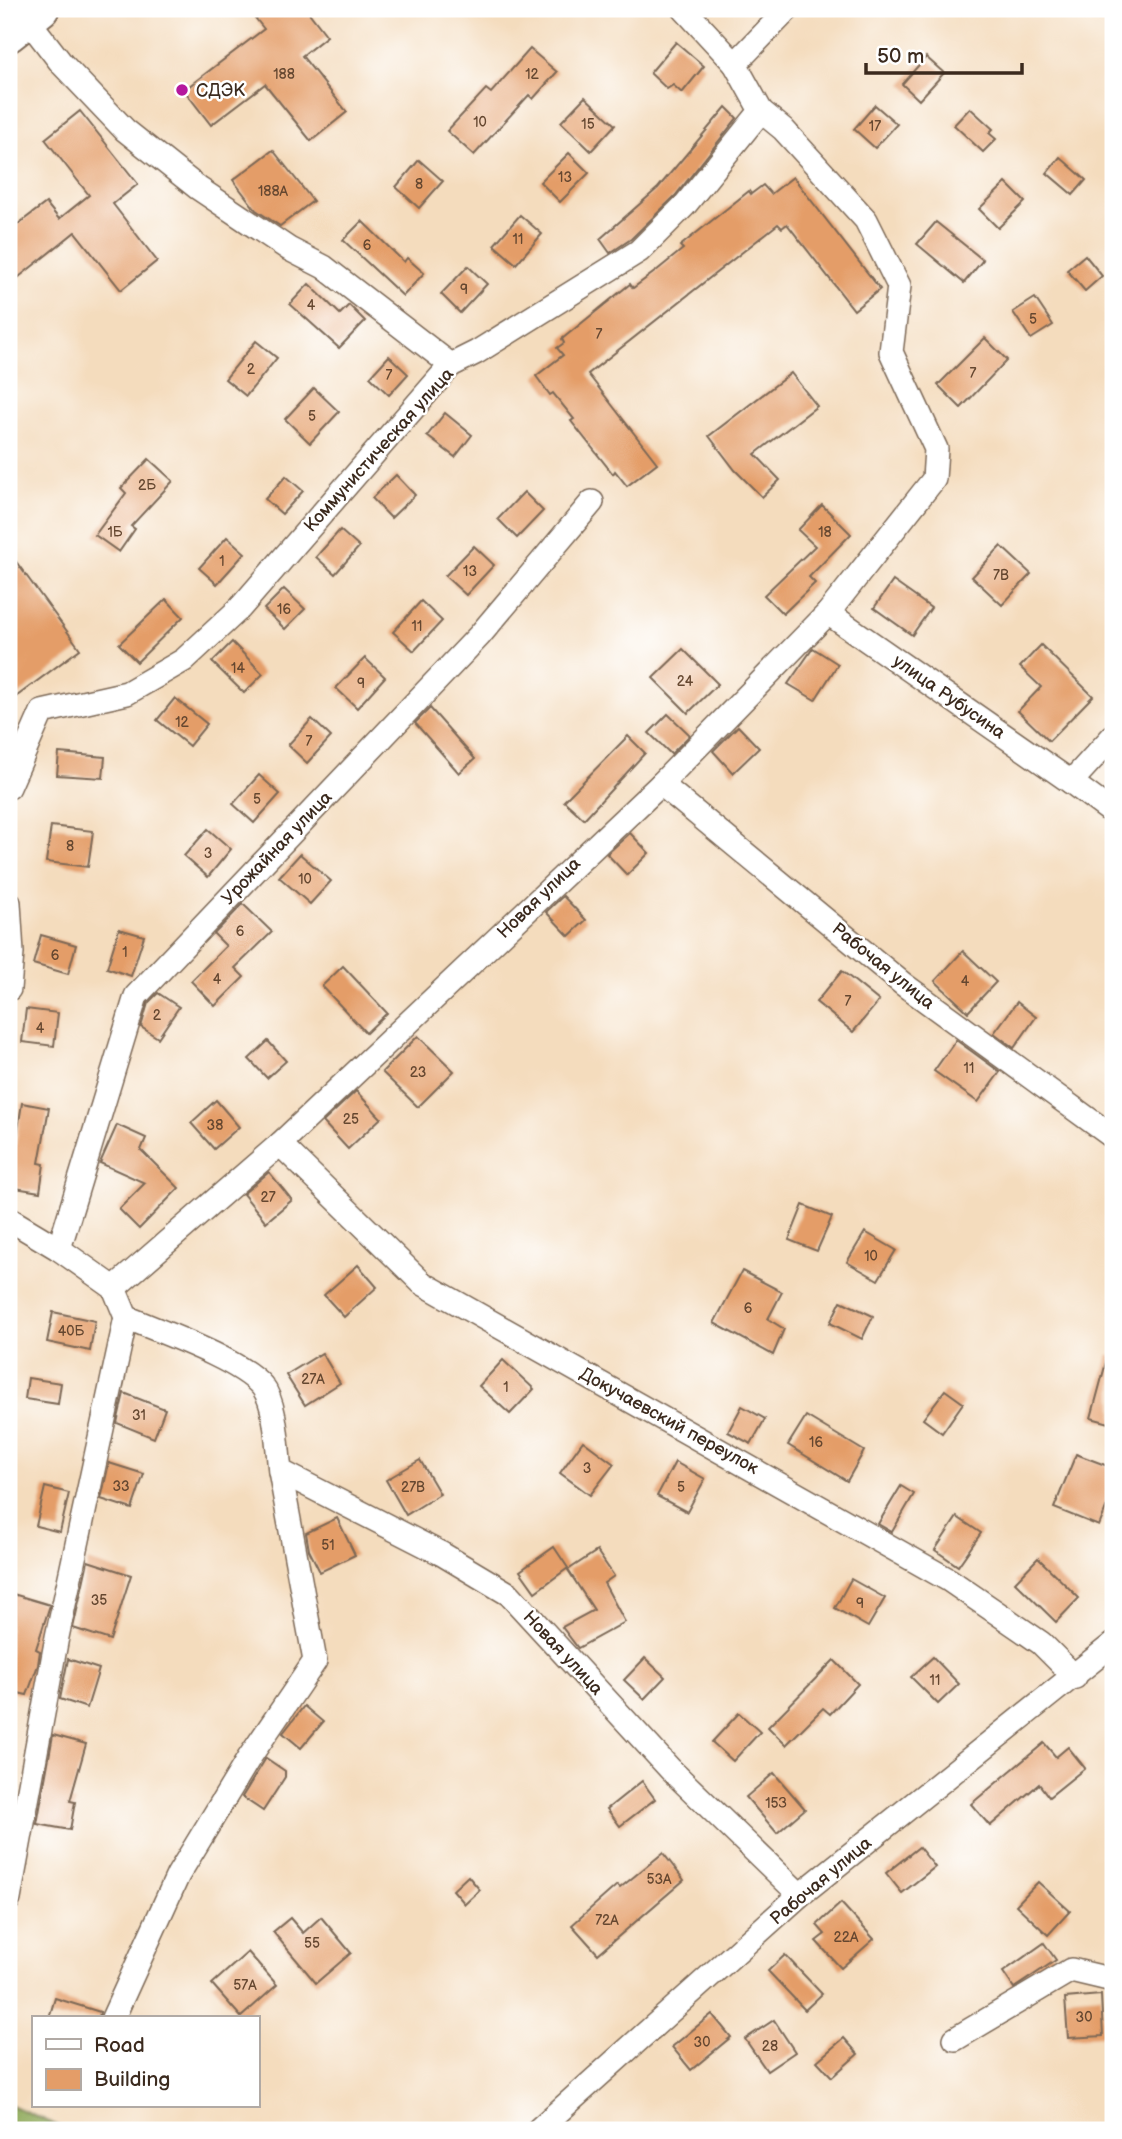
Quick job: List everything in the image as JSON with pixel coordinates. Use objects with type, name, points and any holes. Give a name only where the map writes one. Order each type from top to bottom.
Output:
[{"type":"street","points":[[684,9],[735,64],[761,111]]},
{"type":"street","points":[[735,64],[788,9]]},
{"type":"street","points":[[26,21],[62,64],[125,130],[209,195],[289,249],[324,267],[451,365]]},
{"type":"street","name":"Коммунистическая улица","points":[[9,787],[43,712],[127,693],[184,660],[240,608],[451,365],[477,352],[639,251],[685,205],[761,111]]},
{"type":"street","name":"Новая улица","points":[[114,1288],[280,1144],[661,784],[828,613],[934,479],[936,449],[891,352],[899,286],[866,220],[783,129],[761,111]]},
{"type":"street","name":"Урожайная улица","points":[[59,1249],[136,996],[479,636],[592,502]]},
{"type":"street","name":"улица Рубусина","points":[[828,613],[1113,813]]},
{"type":"street","points":[[1071,782],[1113,736]]},
{"type":"street","name":"Рабочая улица","points":[[661,784],[903,984],[1113,1137]]},
{"type":"street","points":[[9,904],[12,953],[9,989]]},
{"type":"street","name":"Докучаевский переулок","points":[[280,1144],[422,1283],[949,1580],[1041,1643],[1075,1677]]},
{"type":"street","points":[[9,1220],[59,1249],[114,1288],[126,1317],[57,1637],[9,1899]]},
{"type":"street","points":[[114,2016],[178,1875],[249,1758],[315,1661],[280,1471],[274,1414],[263,1387],[236,1365],[126,1317]]},
{"type":"street","name":"Новая улица","points":[[280,1471],[442,1554],[509,1594],[671,1770],[800,1895]]},
{"type":"street","name":"Рабочая улица","points":[[538,2130],[800,1895],[1113,1644]]},
{"type":"street","points":[[955,2039],[1071,1969],[1113,1980]]},
{"type":"green space","points":[[9,2104],[67,2130],[9,2130]]},
{"type":"building","points":[[248,9],[306,9],[327,36],[302,56],[347,112],[311,141],[265,84],[211,125],[184,90],[264,29]]},
{"type":"building","points":[[676,42],[704,66],[682,93],[673,85],[667,89],[650,73]]},
{"type":"building","points":[[530,49],[557,72],[533,99],[529,95],[474,155],[447,131],[486,89],[491,93]]},
{"type":"building","points":[[926,57],[944,73],[919,100],[902,84]]},
{"type":"building","points":[[585,97],[615,125],[591,151],[561,122]]},
{"type":"building","points":[[875,105],[897,124],[875,148],[854,129]]},
{"type":"building","points":[[726,107],[737,118],[675,196],[631,239],[610,253],[600,239],[658,188]]},
{"type":"building","points":[[970,108],[993,129],[989,133],[996,139],[983,152],[954,125]]},
{"type":"building","points":[[80,111],[138,184],[113,204],[157,261],[121,290],[75,232],[9,285],[9,231],[46,203],[59,219],[89,195],[45,139]]},
{"type":"building","points":[[273,150],[313,201],[280,226],[256,210],[233,180]]},
{"type":"building","points":[[569,153],[589,173],[560,202],[540,182]]},
{"type":"building","points":[[1060,157],[1086,180],[1073,195],[1047,173]]},
{"type":"building","points":[[419,160],[443,181],[419,208],[396,187]]},
{"type":"building","points":[[793,177],[880,289],[854,310],[787,224],[782,228],[778,224],[588,374],[657,463],[627,486],[615,471],[613,474],[571,421],[574,419],[536,376],[563,355],[557,348],[564,343],[562,339],[630,284],[633,288],[656,271],[683,249],[680,246],[749,191],[751,194],[763,185],[771,194]]},
{"type":"building","points":[[1006,183],[1025,202],[998,228],[979,209]]},
{"type":"building","points":[[520,215],[542,234],[516,264],[494,245]]},
{"type":"building","points":[[362,221],[404,262],[407,258],[424,273],[403,296],[343,240]]},
{"type":"building","points":[[936,222],[983,260],[964,283],[917,244]]},
{"type":"building","points":[[1085,255],[1102,276],[1085,291],[1067,270]]},
{"type":"building","points":[[468,266],[487,284],[460,313],[441,294]]},
{"type":"building","points":[[309,284],[340,314],[349,305],[365,321],[339,348],[290,304]]},
{"type":"building","points":[[1035,298],[1053,325],[1031,339],[1013,312]]},
{"type":"building","points":[[985,338],[1007,360],[961,408],[938,385]]},
{"type":"building","points":[[256,341],[277,358],[246,396],[225,379]]},
{"type":"building","points":[[389,356],[408,374],[389,395],[370,377]]},
{"type":"building","points":[[791,373],[817,406],[755,454],[780,480],[762,497],[735,470],[709,436]]},
{"type":"building","points":[[314,388],[339,412],[310,443],[285,419]]},
{"type":"building","points":[[445,413],[472,435],[455,457],[427,436]]},
{"type":"building","points":[[149,459],[173,481],[131,526],[135,529],[119,552],[95,535],[126,493],[121,488]]},
{"type":"building","points":[[396,475],[415,495],[391,518],[372,498]]},
{"type":"building","points":[[286,476],[303,491],[282,514],[265,499]]},
{"type":"building","points":[[524,492],[543,511],[517,538],[498,519]]},
{"type":"building","points":[[822,505],[851,534],[809,577],[815,583],[783,614],[764,595],[815,546],[798,530]]},
{"type":"building","points":[[340,530],[359,547],[335,574],[316,557]]},
{"type":"building","points":[[227,537],[245,553],[217,584],[199,568]]},
{"type":"building","points":[[474,546],[494,565],[466,595],[445,576]]},
{"type":"building","points":[[1001,546],[1031,574],[1002,605],[972,577]]},
{"type":"building","points":[[9,552],[80,649],[9,702]]},
{"type":"building","points":[[893,581],[931,608],[912,635],[874,608]]},
{"type":"building","points":[[284,589],[305,609],[285,629],[264,609]]},
{"type":"building","points":[[166,599],[183,617],[137,662],[119,644]]},
{"type":"building","points":[[421,601],[442,621],[414,651],[393,632]]},
{"type":"building","points":[[232,642],[263,674],[244,693],[212,662]]},
{"type":"building","points":[[1041,645],[1093,696],[1049,741],[1018,711],[1041,687],[1020,667]]},
{"type":"building","points":[[813,648],[838,664],[815,700],[788,684]]},
{"type":"building","points":[[683,649],[718,684],[688,713],[653,678]]},
{"type":"building","points":[[365,658],[385,677],[357,708],[336,688]]},
{"type":"building","points":[[175,698],[207,724],[189,746],[157,720]]},
{"type":"building","points":[[430,708],[475,759],[459,773],[415,723]]},
{"type":"building","points":[[668,714],[690,735],[671,754],[649,733]]},
{"type":"building","points":[[312,719],[331,737],[307,763],[288,745]]},
{"type":"building","points":[[738,726],[759,748],[733,773],[713,751]]},
{"type":"building","points":[[628,736],[645,753],[584,819],[564,801]]},
{"type":"building","points":[[59,753],[105,757],[103,778],[57,775]]},
{"type":"building","points":[[259,775],[280,794],[254,823],[233,804]]},
{"type":"building","points":[[51,826],[93,831],[88,867],[46,862]]},
{"type":"building","points":[[208,829],[231,849],[208,877],[184,856]]},
{"type":"building","points":[[630,833],[649,853],[627,875],[607,854]]},
{"type":"building","points":[[300,854],[331,881],[310,904],[279,877]]},
{"type":"building","points":[[563,896],[586,920],[569,936],[546,912]]},
{"type":"building","points":[[243,904],[272,932],[235,968],[244,977],[215,1006],[191,981],[226,946],[214,934]]},
{"type":"building","points":[[119,929],[144,936],[131,976],[107,968]]},
{"type":"building","points":[[41,935],[76,945],[68,974],[33,964]]},
{"type":"building","points":[[963,951],[996,982],[968,1012],[935,981]]},
{"type":"building","points":[[343,966],[387,1013],[366,1033],[322,986]]},
{"type":"building","points":[[842,971],[879,1001],[853,1032],[816,1002]]},
{"type":"building","points":[[158,993],[179,1007],[158,1038],[141,1027],[148,1003]]},
{"type":"building","points":[[1017,1002],[1036,1017],[1014,1048],[994,1033]]},
{"type":"building","points":[[26,1009],[58,1013],[54,1046],[22,1042]]},
{"type":"building","points":[[418,1036],[454,1071],[418,1107],[382,1072]]},
{"type":"building","points":[[956,1040],[1000,1072],[978,1102],[934,1071]]},
{"type":"building","points":[[268,1041],[286,1061],[267,1078],[249,1059]]},
{"type":"building","points":[[356,1091],[381,1118],[348,1149],[323,1122]]},
{"type":"building","points":[[216,1100],[239,1127],[214,1149],[191,1123]]},
{"type":"building","points":[[22,1103],[49,1108],[39,1163],[44,1164],[40,1192],[9,1187]]},
{"type":"building","points":[[117,1125],[146,1138],[141,1150],[179,1188],[139,1229],[119,1209],[145,1183],[100,1163]]},
{"type":"building","points":[[269,1172],[292,1200],[266,1222],[243,1194]]},
{"type":"building","points":[[803,1205],[832,1217],[817,1251],[789,1240]]},
{"type":"building","points":[[865,1232],[896,1250],[878,1280],[847,1262]]},
{"type":"building","points":[[358,1265],[377,1287],[344,1317],[324,1295]]},
{"type":"building","points":[[742,1271],[782,1292],[768,1319],[784,1329],[773,1355],[714,1323]]},
{"type":"building","points":[[841,1301],[873,1316],[862,1339],[830,1323]]},
{"type":"building","points":[[53,1312],[95,1321],[90,1351],[47,1342]]},
{"type":"building","points":[[322,1353],[340,1383],[305,1405],[286,1375]]},
{"type":"building","points":[[1108,1355],[1113,1356],[1113,1424],[1091,1418]]},
{"type":"building","points":[[503,1360],[534,1389],[510,1414],[479,1386]]},
{"type":"building","points":[[28,1378],[61,1383],[58,1404],[25,1399]]},
{"type":"building","points":[[945,1390],[963,1403],[942,1433],[923,1419]]},
{"type":"building","points":[[124,1393],[165,1409],[154,1438],[117,1423]]},
{"type":"building","points":[[742,1406],[765,1419],[751,1444],[728,1432]]},
{"type":"building","points":[[806,1416],[864,1451],[847,1481],[788,1445]]},
{"type":"building","points":[[583,1441],[614,1464],[590,1495],[560,1473]]},
{"type":"building","points":[[1076,1454],[1113,1468],[1113,1491],[1099,1526],[1054,1508]]},
{"type":"building","points":[[420,1460],[440,1494],[406,1515],[386,1480]]},
{"type":"building","points":[[675,1462],[705,1479],[687,1512],[657,1496]]},
{"type":"building","points":[[109,1463],[144,1474],[132,1509],[101,1499]]},
{"type":"building","points":[[901,1486],[914,1494],[892,1532],[878,1524]]},
{"type":"building","points":[[45,1487],[69,1493],[60,1532],[36,1526]]},
{"type":"building","points":[[957,1517],[981,1533],[958,1566],[935,1550]]},
{"type":"building","points":[[337,1518],[355,1555],[320,1572],[309,1550],[306,1533]]},
{"type":"building","points":[[554,1547],[568,1568],[535,1592],[520,1571]]},
{"type":"building","points":[[597,1551],[614,1576],[604,1583],[625,1622],[578,1648],[562,1627],[594,1610],[568,1570]]},
{"type":"building","points":[[1038,1558],[1079,1598],[1056,1622],[1015,1582]]},
{"type":"building","points":[[88,1561],[131,1575],[110,1640],[73,1628]]},
{"type":"building","points":[[851,1579],[885,1598],[868,1627],[835,1608]]},
{"type":"building","points":[[13,1594],[50,1605],[36,1649],[40,1651],[38,1665],[27,1695],[9,1691],[9,1611]]},
{"type":"building","points":[[933,1657],[959,1684],[938,1704],[911,1677]]},
{"type":"building","points":[[645,1658],[665,1677],[644,1699],[624,1680]]},
{"type":"building","points":[[68,1659],[99,1669],[87,1708],[60,1699]]},
{"type":"building","points":[[834,1660],[858,1684],[830,1714],[823,1708],[786,1745],[768,1727]]},
{"type":"building","points":[[304,1706],[323,1722],[301,1748],[283,1733]]},
{"type":"building","points":[[739,1713],[760,1732],[733,1761],[712,1742]]},
{"type":"building","points":[[53,1735],[86,1744],[70,1801],[75,1802],[70,1830],[37,1824]]},
{"type":"building","points":[[1044,1743],[1056,1757],[1068,1747],[1085,1768],[1049,1797],[1039,1784],[990,1826],[971,1804]]},
{"type":"building","points":[[266,1758],[285,1771],[285,1777],[263,1811],[242,1797]]},
{"type":"building","points":[[774,1773],[805,1809],[777,1833],[746,1797]]},
{"type":"building","points":[[642,1781],[655,1799],[620,1826],[607,1809]]},
{"type":"building","points":[[919,1847],[935,1867],[902,1893],[886,1873]]},
{"type":"building","points":[[663,1853],[684,1880],[598,1954],[572,1925],[617,1885],[620,1888]]},
{"type":"building","points":[[468,1876],[480,1890],[465,1904],[453,1890]]},
{"type":"building","points":[[1038,1882],[1070,1911],[1048,1935],[1016,1905]]},
{"type":"building","points":[[841,1903],[874,1939],[841,1968],[816,1941],[825,1934],[817,1925]]},
{"type":"building","points":[[321,1917],[351,1953],[316,1983],[273,1932],[290,1918],[303,1933]]},
{"type":"building","points":[[1044,1943],[1056,1960],[1014,1988],[1003,1972]]},
{"type":"building","points":[[248,1952],[277,1985],[240,2016],[212,1984]]},
{"type":"building","points":[[785,1955],[822,1994],[805,2010],[768,1971]]},
{"type":"building","points":[[1101,1995],[1103,2036],[1068,2038],[1065,1998]]},
{"type":"building","points":[[55,1998],[100,2012],[99,2016],[50,2016]]},
{"type":"building","points":[[712,2014],[731,2037],[691,2070],[672,2047]]},
{"type":"building","points":[[774,2020],[795,2052],[767,2071],[745,2039]]},
{"type":"building","points":[[844,2038],[858,2054],[832,2077],[817,2061]]},
{"type":"place","name":"СДЭК","points":[[182,90]]}]
